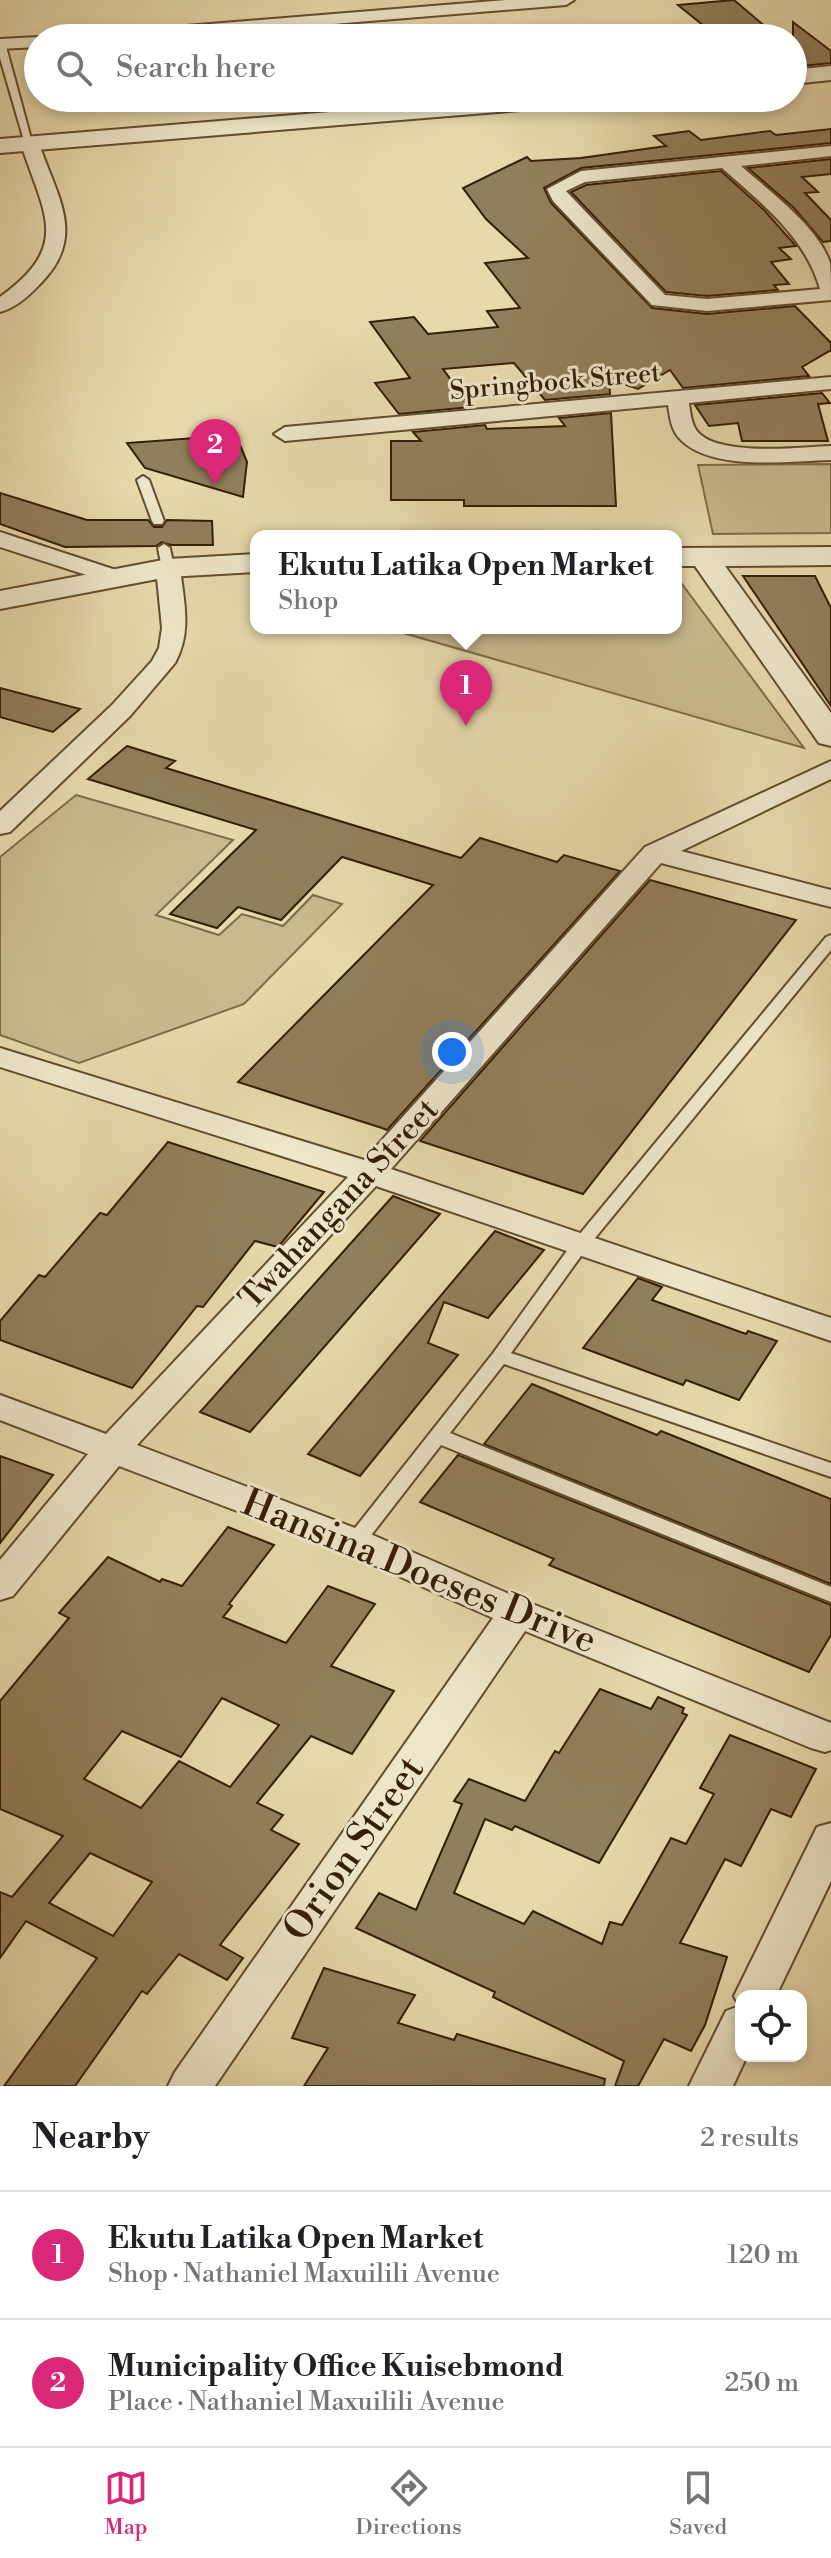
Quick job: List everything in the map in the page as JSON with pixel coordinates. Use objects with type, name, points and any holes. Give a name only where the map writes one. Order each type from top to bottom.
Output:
[{"type":"street","points":[[272,24],[566,0]]},
{"type":"street","points":[[0,44],[24,43]]},
{"type":"street","points":[[807,76],[831,73]]},
{"type":"street","points":[[0,146],[414,112]]},
{"type":"street","points":[[0,306],[34,281],[48,261],[58,235],[30,144]]},
{"type":"street","points":[[726,162],[792,223],[823,265],[831,293],[707,305],[659,301],[560,197],[556,189],[581,177],[831,151]]},
{"type":"street","name":"Springbock Street","points":[[285,434],[831,383]]},
{"type":"street","points":[[677,399],[685,432],[698,445],[725,453],[831,453]]},
{"type":"street","points":[[0,539],[114,577]]},
{"type":"street","points":[[690,557],[831,556]]},
{"type":"street","points":[[690,557],[831,736]]},
{"type":"street","points":[[0,826],[144,686],[171,651],[175,618],[166,558]]},
{"type":"street","points":[[0,600],[114,577],[166,558],[250,563]]},
{"type":"street","points":[[655,853],[831,769]]},
{"type":"street","points":[[655,853],[831,899]]},
{"type":"street","name":"Twahangana Street","points":[[0,1586],[111,1451],[370,1173],[655,853]]},
{"type":"street","points":[[0,1057],[370,1173],[831,1330]]},
{"type":"street","name":"Hansina Doeses Drive","points":[[0,1407],[355,1542],[517,1613],[829,1737]]},
{"type":"street","name":"Orion Street","points":[[190,2086],[517,1613]]},
{"type":"street","points":[[758,1990],[831,1839]]},
{"type":"street","points":[[711,2086],[735,2036]]},
{"type":"lane","points":[[0,44],[30,144]]},
{"type":"lane","points":[[143,480],[158,521]]},
{"type":"lane","points":[[355,1542],[500,1356],[580,1245],[831,940]]},
{"type":"lane","points":[[500,1356],[831,1470]]},
{"type":"lane","points":[[436,1435],[831,1595]]},
{"type":"shaded area","points":[[831,464],[831,533],[713,534],[698,465]]},
{"type":"shaded area","points":[[682,584],[804,748],[407,634],[682,634]]},
{"type":"shaded area","points":[[76,795],[233,840],[156,915],[219,935],[242,914],[283,926],[313,895],[342,904],[244,1004],[79,1063],[0,1035],[0,857]]},
{"type":"building","points":[[734,0],[762,24],[701,24],[678,5]]},
{"type":"building","points":[[807,33],[831,51],[831,63],[807,66]]},
{"type":"building","points":[[831,129],[831,143],[581,168],[544,188],[551,203],[652,308],[707,314],[795,306],[831,343],[831,350],[802,367],[809,376],[683,388],[670,370],[638,389],[609,379],[610,394],[545,400],[514,363],[443,369],[471,407],[399,414],[375,383],[410,378],[370,322],[414,317],[428,334],[498,327],[487,311],[520,308],[485,263],[528,258],[486,219],[463,188],[527,157],[531,161],[581,158],[666,146],[654,136],[689,131],[701,140],[770,131],[776,135]]},
{"type":"building","points":[[831,159],[831,174],[802,177],[818,192],[805,193],[831,220],[831,241],[823,242],[794,208],[748,168]]},
{"type":"building","points":[[721,171],[764,210],[796,246],[779,248],[791,259],[771,262],[789,284],[774,285],[778,290],[707,296],[666,292],[571,192],[586,185]]},
{"type":"building","points":[[822,393],[830,403],[818,404],[828,441],[742,441],[738,423],[709,426],[695,405]]},
{"type":"building","points":[[611,413],[616,506],[464,506],[464,500],[391,500],[391,441],[421,441],[413,432],[485,425],[487,429],[565,426],[559,418]]},
{"type":"building","points":[[236,435],[247,462],[243,497],[145,468],[127,443]]},
{"type":"building","points":[[0,493],[87,520],[148,520],[154,527],[162,527],[167,520],[212,521],[213,545],[171,545],[162,542],[156,546],[65,547],[0,524]]},
{"type":"building","points":[[743,576],[815,576],[831,608],[831,706]]},
{"type":"building","points":[[0,688],[80,709],[53,732],[0,717]]},
{"type":"building","points":[[127,746],[175,761],[166,768],[461,858],[480,838],[557,862],[564,855],[620,871],[387,1130],[238,1082],[433,885],[342,857],[281,920],[238,907],[217,928],[170,914],[256,830],[88,779]]},
{"type":"building","points":[[650,880],[796,920],[583,1194],[420,1141]]},
{"type":"building","points":[[168,1142],[324,1192],[278,1247],[255,1241],[203,1307],[197,1306],[132,1388],[0,1340],[0,1321],[39,1275],[45,1277],[100,1213],[107,1215]]},
{"type":"building","points":[[393,1196],[440,1214],[250,1432],[200,1412]]},
{"type":"building","points":[[495,1231],[544,1250],[488,1318],[444,1302],[428,1343],[458,1355],[360,1476],[308,1454]]},
{"type":"building","points":[[638,1278],[662,1287],[652,1300],[746,1334],[748,1331],[777,1341],[739,1400],[686,1380],[683,1385],[583,1348]]},
{"type":"building","points":[[532,1384],[657,1435],[661,1431],[831,1499],[831,1584],[484,1444]]},
{"type":"building","points":[[458,1455],[831,1605],[831,1635],[809,1672],[549,1565],[554,1559],[420,1502]]},
{"type":"building","points":[[0,1456],[53,1475],[0,1543]]},
{"type":"building","points":[[228,1527],[274,1545],[229,1604],[232,1606],[223,1617],[286,1643],[328,1586],[375,1604],[331,1666],[394,1691],[352,1754],[311,1736],[257,1803],[283,1815],[271,1830],[299,1844],[220,1945],[243,1958],[227,1980],[179,1954],[147,1994],[142,1991],[75,2086],[4,2086],[97,1958],[26,1921],[0,1958],[0,1892],[12,1897],[63,1836],[0,1809],[0,1701],[69,1618],[59,1613],[108,1557],[160,1582],[162,1579],[182,1586]],"holes":[[[222,1698],[279,1725],[230,1787],[179,1761],[141,1808],[84,1779],[122,1731],[181,1757]],[[90,1853],[152,1882],[113,1936],[49,1903]]]},
{"type":"building","points":[[600,1689],[651,1709],[658,1697],[684,1708],[682,1713],[687,1715],[599,1863],[515,1826],[512,1830],[485,1819],[454,1893],[524,1924],[533,1911],[602,1944],[610,1922],[622,1925],[671,1838],[686,1844],[714,1794],[700,1788],[730,1735],[816,1769],[791,1817],[771,1809],[741,1866],[725,1859],[680,1943],[727,1957],[705,2025],[691,2051],[664,2039],[638,2086],[615,2086],[624,2061],[493,1997],[495,1992],[356,1928],[379,1893],[416,1910],[462,1804],[454,1801],[469,1779],[525,1801],[555,1751],[559,1753]]},
{"type":"building","points":[[324,1968],[415,1995],[398,2023],[454,2040],[457,2034],[605,2079],[604,2086],[304,2086],[328,2048],[292,2038]]},
{"type":"place","name":"Municipality Office Kuisebmond","points":[[215,485]]},
{"type":"place","name":"Ekutu Latika Open Market","points":[[466,726]]}]
